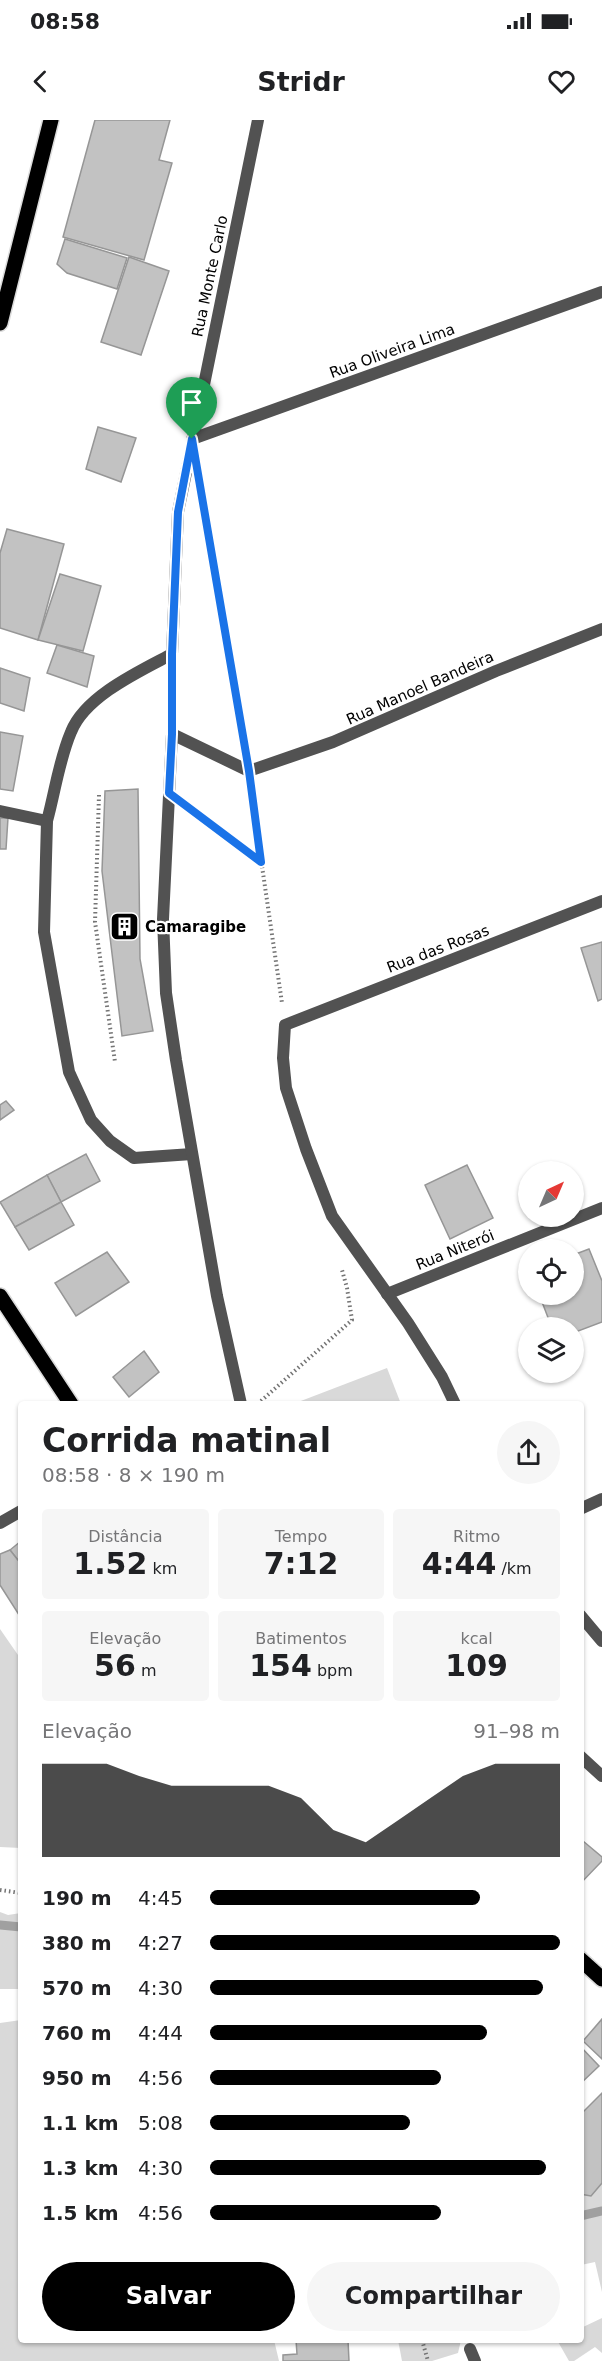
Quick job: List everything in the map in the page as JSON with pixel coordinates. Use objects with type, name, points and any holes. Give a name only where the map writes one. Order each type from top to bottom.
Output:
[{"type":"main road","points":[[0,323],[51,120]]},
{"type":"main road","points":[[0,1296],[69,1401]]},
{"type":"main road","points":[[584,1963],[602,1979]]},
{"type":"street","name":"Rua Monte Carlo","points":[[240,1401],[192,1154],[166,993],[163,919],[172,734],[172,654],[178,512],[258,120]]},
{"type":"street","name":"Rua Oliveira Lima","points":[[192,439],[602,292]]},
{"type":"street","name":"Rua Manoel Bandeira","points":[[249,771],[333,742],[496,671],[602,629]]},
{"type":"street","points":[[172,654],[128,676],[106,692],[84,713],[71,730],[47,821],[44,932],[69,1072],[91,1120],[110,1141],[134,1158],[192,1154]]},
{"type":"street","points":[[172,734],[249,771]]},
{"type":"street","points":[[0,811],[47,821]]},
{"type":"street","name":"Rua das Rosas","points":[[285,1025],[602,901]]},
{"type":"street","points":[[285,1025],[283,1058],[286,1088],[306,1149],[332,1216],[442,1377],[454,1401]]},
{"type":"street","name":"Rua Niterói","points":[[387,1294],[602,1208]]},
{"type":"street","points":[[584,1507],[602,1499]]},
{"type":"street","points":[[0,1523],[18,1513]]},
{"type":"street","points":[[584,1621],[602,1641]]},
{"type":"street","points":[[584,1760],[602,1776]]},
{"type":"street","points":[[470,2349],[475,2361]]},
{"type":"path","points":[[202,496],[249,771],[285,1025]]},
{"type":"path","points":[[169,793],[261,862]]},
{"type":"path","points":[[99,795],[95,922],[115,1062]]},
{"type":"path","points":[[261,1401],[352,1320],[347,1287],[341,1267]]},
{"type":"path","points":[[0,1890],[18,1893]]},
{"type":"path","points":[[423,2343],[428,2361]]},
{"type":"shaded area","points":[[387,1368],[400,1401],[301,1401]]},
{"type":"shaded area","points":[[0,1629],[18,1655],[18,1848],[0,1847]]},
{"type":"shaded area","points":[[0,1912],[8,1915],[18,1913],[18,1989],[0,1989]]},
{"type":"shaded area","points":[[18,2020],[18,2343],[275,2343],[279,2361],[0,2361],[0,2023]]},
{"type":"shaded area","points":[[602,2183],[602,2292],[595,2262],[584,2264],[584,2195],[591,2196]]},
{"type":"shaded area","points":[[602,2318],[602,2353],[595,2347],[574,2361],[569,2361],[559,2343],[584,2343],[584,2327]]},
{"type":"shaded area","points":[[399,2343],[460,2343],[458,2353],[432,2361],[402,2361]]},
{"type":"building","points":[[95,120],[170,120],[159,160],[172,163],[144,260],[63,237]]},
{"type":"building","points":[[65,239],[127,258],[117,289],[67,273],[57,264]]},
{"type":"building","points":[[129,257],[169,271],[141,355],[101,342]]},
{"type":"building","points":[[98,427],[136,438],[121,482],[86,469]]},
{"type":"building","points":[[7,529],[64,544],[38,640],[0,628],[0,553]]},
{"type":"building","points":[[60,574],[101,586],[83,651],[38,640]]},
{"type":"building","points":[[57,645],[94,656],[87,687],[47,673]]},
{"type":"building","points":[[0,668],[30,678],[24,711],[0,703]]},
{"type":"building","points":[[0,732],[23,736],[13,791],[0,789]]},
{"type":"building","name":"Camaragibe","points":[[138,789],[140,959],[153,1031],[122,1036],[102,871],[105,791]]},
{"type":"building","points":[[0,818],[8,818],[6,849],[0,849]]},
{"type":"building","points":[[602,942],[602,999],[598,1001],[581,948]]},
{"type":"building","points":[[6,1101],[14,1110],[0,1120],[0,1105]]},
{"type":"building","points":[[86,1154],[100,1181],[61,1202],[47,1175]]},
{"type":"building","points":[[467,1165],[493,1218],[450,1239],[425,1185]]},
{"type":"building","points":[[47,1175],[61,1202],[15,1227],[0,1202]]},
{"type":"building","points":[[61,1202],[74,1225],[29,1250],[15,1227]]},
{"type":"building","points":[[589,1249],[602,1281],[602,1322],[584,1329],[584,1317],[548,1317],[543,1305],[584,1305],[584,1251]]},
{"type":"building","points":[[107,1252],[129,1282],[76,1316],[55,1283]]},
{"type":"building","points":[[144,1351],[159,1372],[129,1397],[113,1377]]},
{"type":"building","points":[[18,1543],[18,1560],[10,1550]]},
{"type":"building","points":[[10,1550],[18,1560],[18,1613],[0,1585],[0,1554]]},
{"type":"building","points":[[584,1842],[602,1857],[602,1861],[584,1880]]},
{"type":"building","points":[[602,2019],[602,2059],[584,2040]]},
{"type":"building","points":[[584,2050],[599,2066],[584,2080]]},
{"type":"building","points":[[602,2093],[602,2183],[591,2196],[584,2195],[584,2111]]},
{"type":"building","points":[[296,2343],[348,2343],[349,2361],[283,2361],[283,2355],[297,2354]]},
{"type":"waterway","points":[[0,1925],[18,1927]]},
{"type":"waterway","points":[[584,2215],[602,2211]]},
{"type":"place","name":"Camaragibe","points":[[124,927]]},
{"type":"route","points":[[192,439],[249,771],[261,862],[169,793],[178,512],[192,439]]}]
